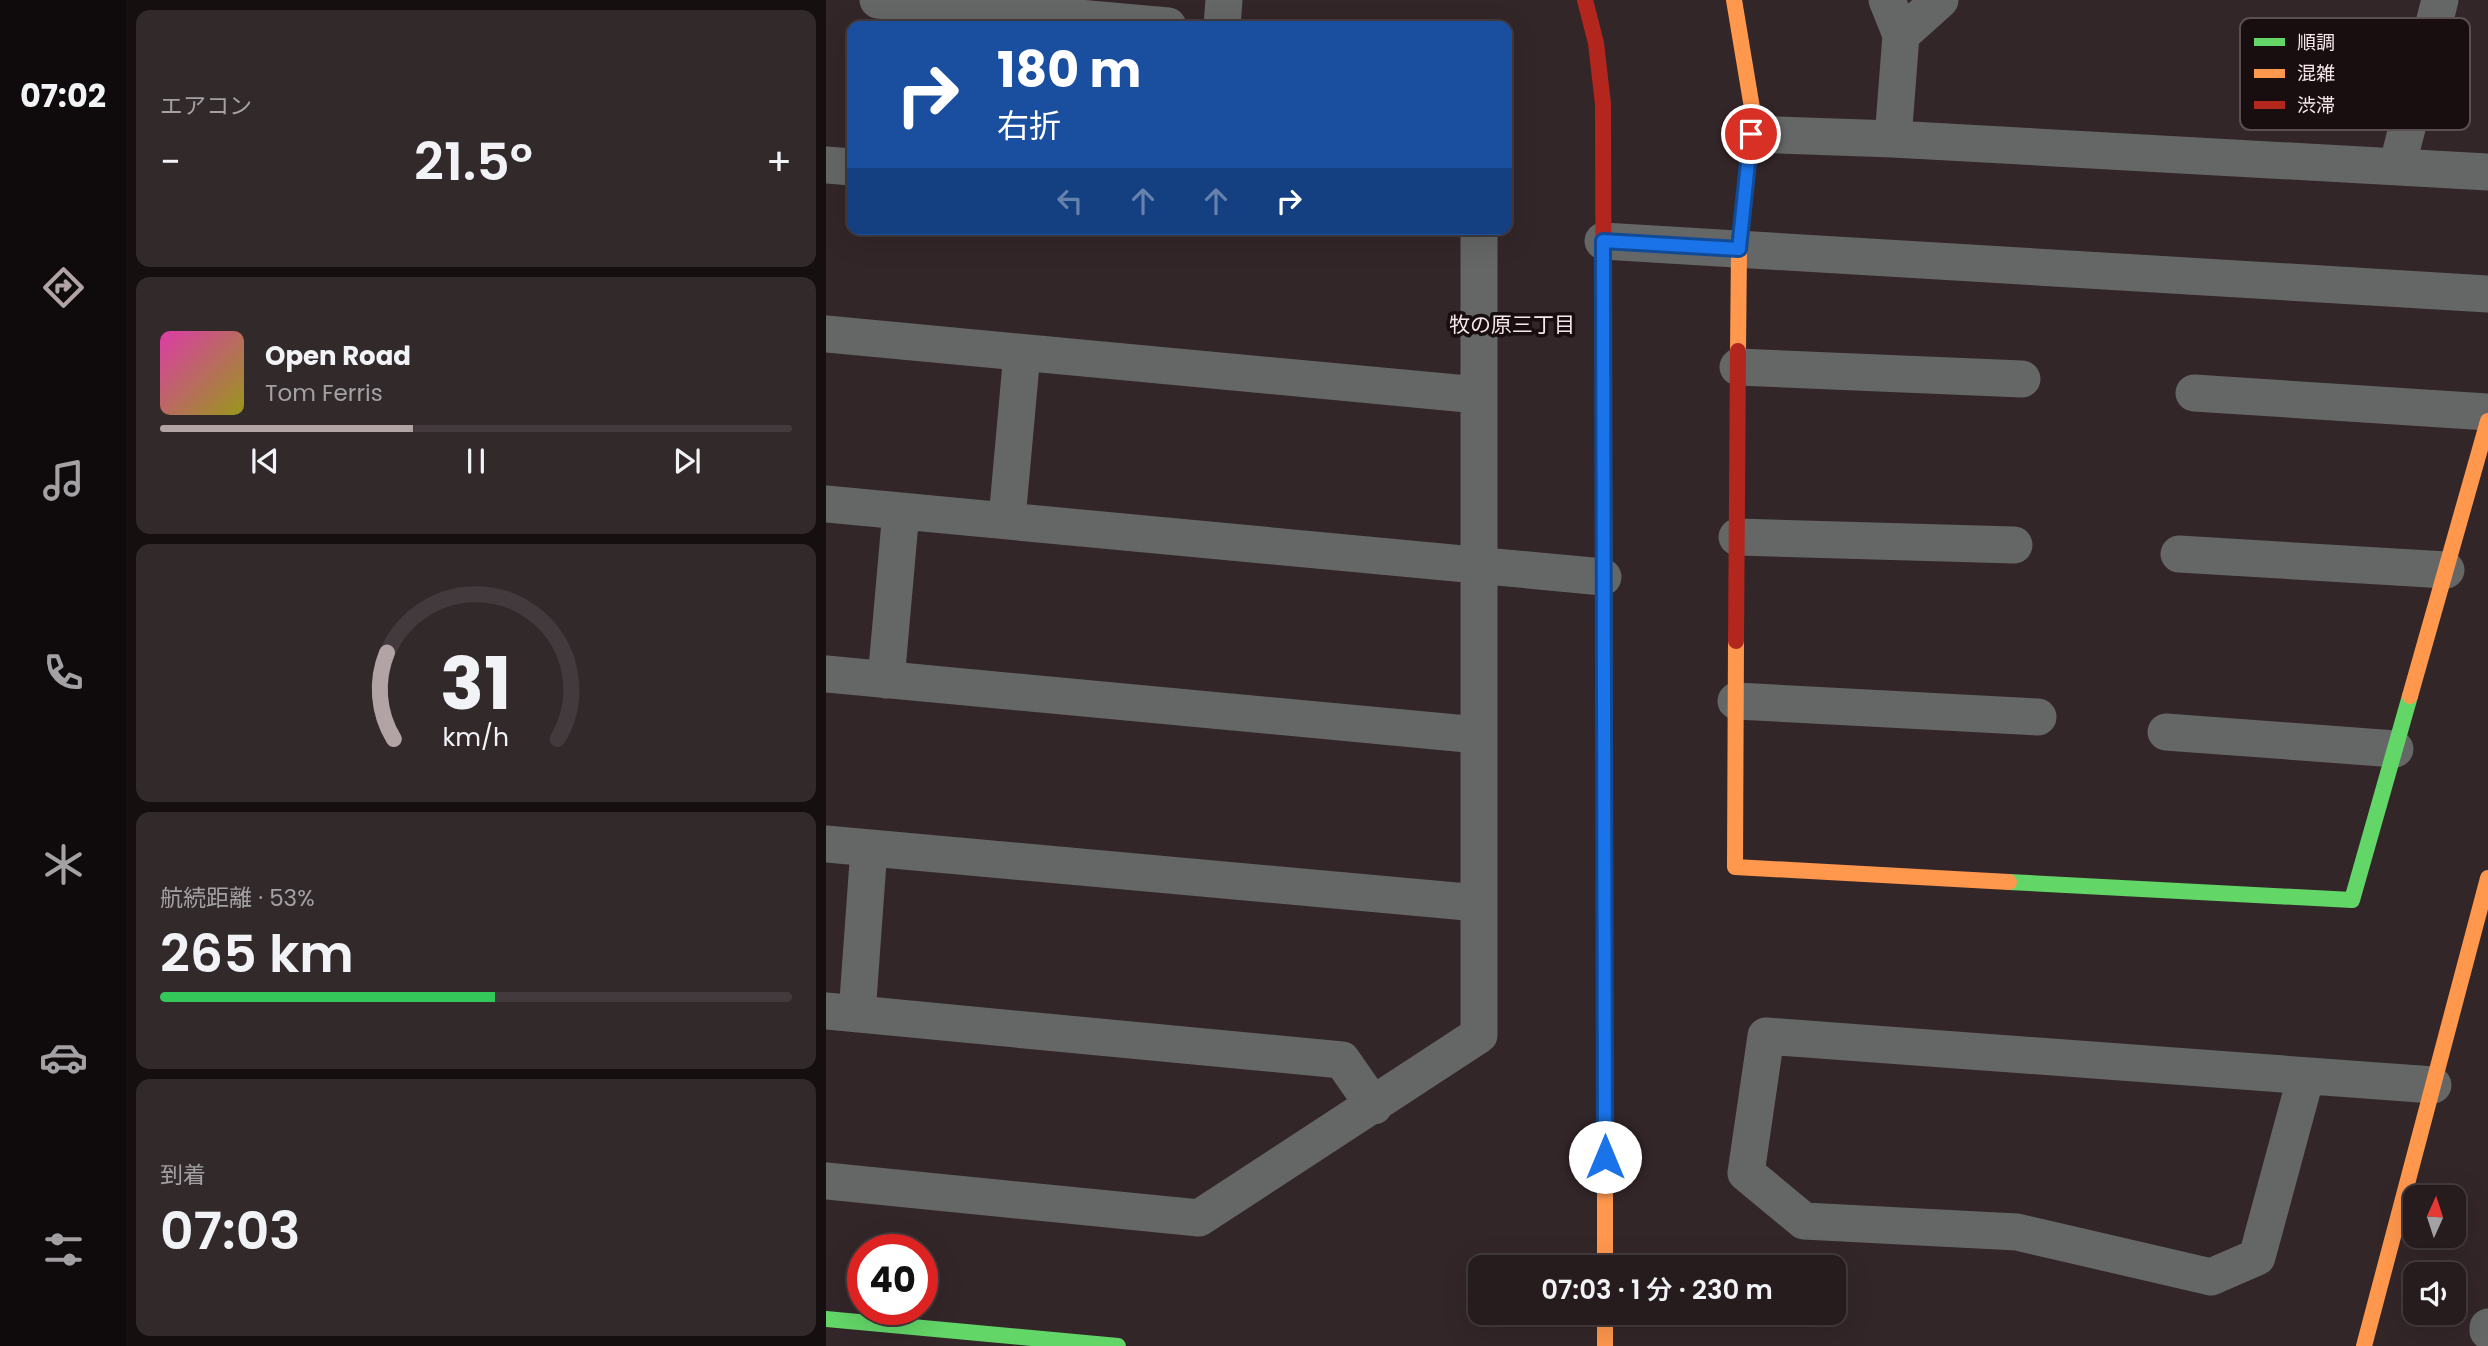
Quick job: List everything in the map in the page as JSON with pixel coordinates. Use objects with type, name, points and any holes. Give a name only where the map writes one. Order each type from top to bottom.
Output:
[{"type":"street","points":[[878,0],[948,17],[1046,21]]},
{"type":"street","points":[[1222,21],[1224,0]]},
{"type":"street","points":[[1585,0],[1596,43],[1603,104],[1605,1255]]},
{"type":"street","points":[[1734,0],[1753,114],[1739,249],[1735,867],[2352,900],[2488,421]]},
{"type":"street","points":[[1887,0],[1901,35],[1893,139]]},
{"type":"street","points":[[1901,35],[1940,0]]},
{"type":"street","points":[[2435,18],[2440,0]]},
{"type":"street","points":[[2397,167],[2407,130]]},
{"type":"street","points":[[1751,134],[1893,139],[2488,172]]},
{"type":"street","points":[[826,165],[847,167]]},
{"type":"street","points":[[826,1181],[1199,1218],[1479,1035],[1479,235]]},
{"type":"street","points":[[1603,241],[2488,294]]},
{"type":"street","points":[[826,334],[1478,395]]},
{"type":"street","points":[[1007,519],[1022,353]]},
{"type":"street","points":[[1738,367],[2022,379]]},
{"type":"street","points":[[2194,393],[2488,412]]},
{"type":"street","points":[[826,504],[1604,577]]},
{"type":"street","points":[[886,680],[901,511]]},
{"type":"street","points":[[1737,537],[2014,545]]},
{"type":"street","points":[[2179,554],[2446,570]]},
{"type":"street","points":[[826,674],[1478,735]]},
{"type":"street","points":[[1736,701],[2038,717]]},
{"type":"street","points":[[2166,732],[2395,749]]},
{"type":"street","points":[[826,844],[1478,903]]},
{"type":"street","points":[[869,848],[842,1013],[1342,1060],[1374,1105]]},
{"type":"street","points":[[2364,1346],[2488,877]]},
{"type":"street","points":[[2306,1076],[2257,1257],[2211,1277],[2017,1233],[1804,1221],[1746,1173],[1766,1036],[2433,1085]]},
{"type":"street","points":[[826,1319],[1118,1346]]},
{"type":"street","points":[[1605,1325],[1605,1346]]},
{"type":"traffic: fast","points":[[1604,442],[1605,1050]]},
{"type":"traffic: fast","points":[[2009,882],[2352,900],[2410,696]]},
{"type":"traffic: fast","points":[[826,1319],[1118,1346]]},
{"type":"traffic: slow","points":[[1734,0],[1753,114],[1739,249],[1738,351]]},
{"type":"traffic: slow","points":[[2410,696],[2488,421]]},
{"type":"traffic: slow","points":[[1736,641],[1735,867],[2009,882]]},
{"type":"traffic: slow","points":[[2364,1346],[2488,878]]},
{"type":"traffic: slow","points":[[1605,1050],[1605,1255]]},
{"type":"traffic: slow","points":[[1605,1325],[1605,1346]]},
{"type":"traffic: jam","points":[[1585,0],[1596,43],[1603,104],[1604,442]]},
{"type":"traffic: jam","points":[[1736,641],[1738,351]]},
{"type":"district","name":"牧の原三丁目","points":[[1512,325]]},
{"type":"route","points":[[1605,1157],[1603,241],[1739,249],[1751,134]]}]
